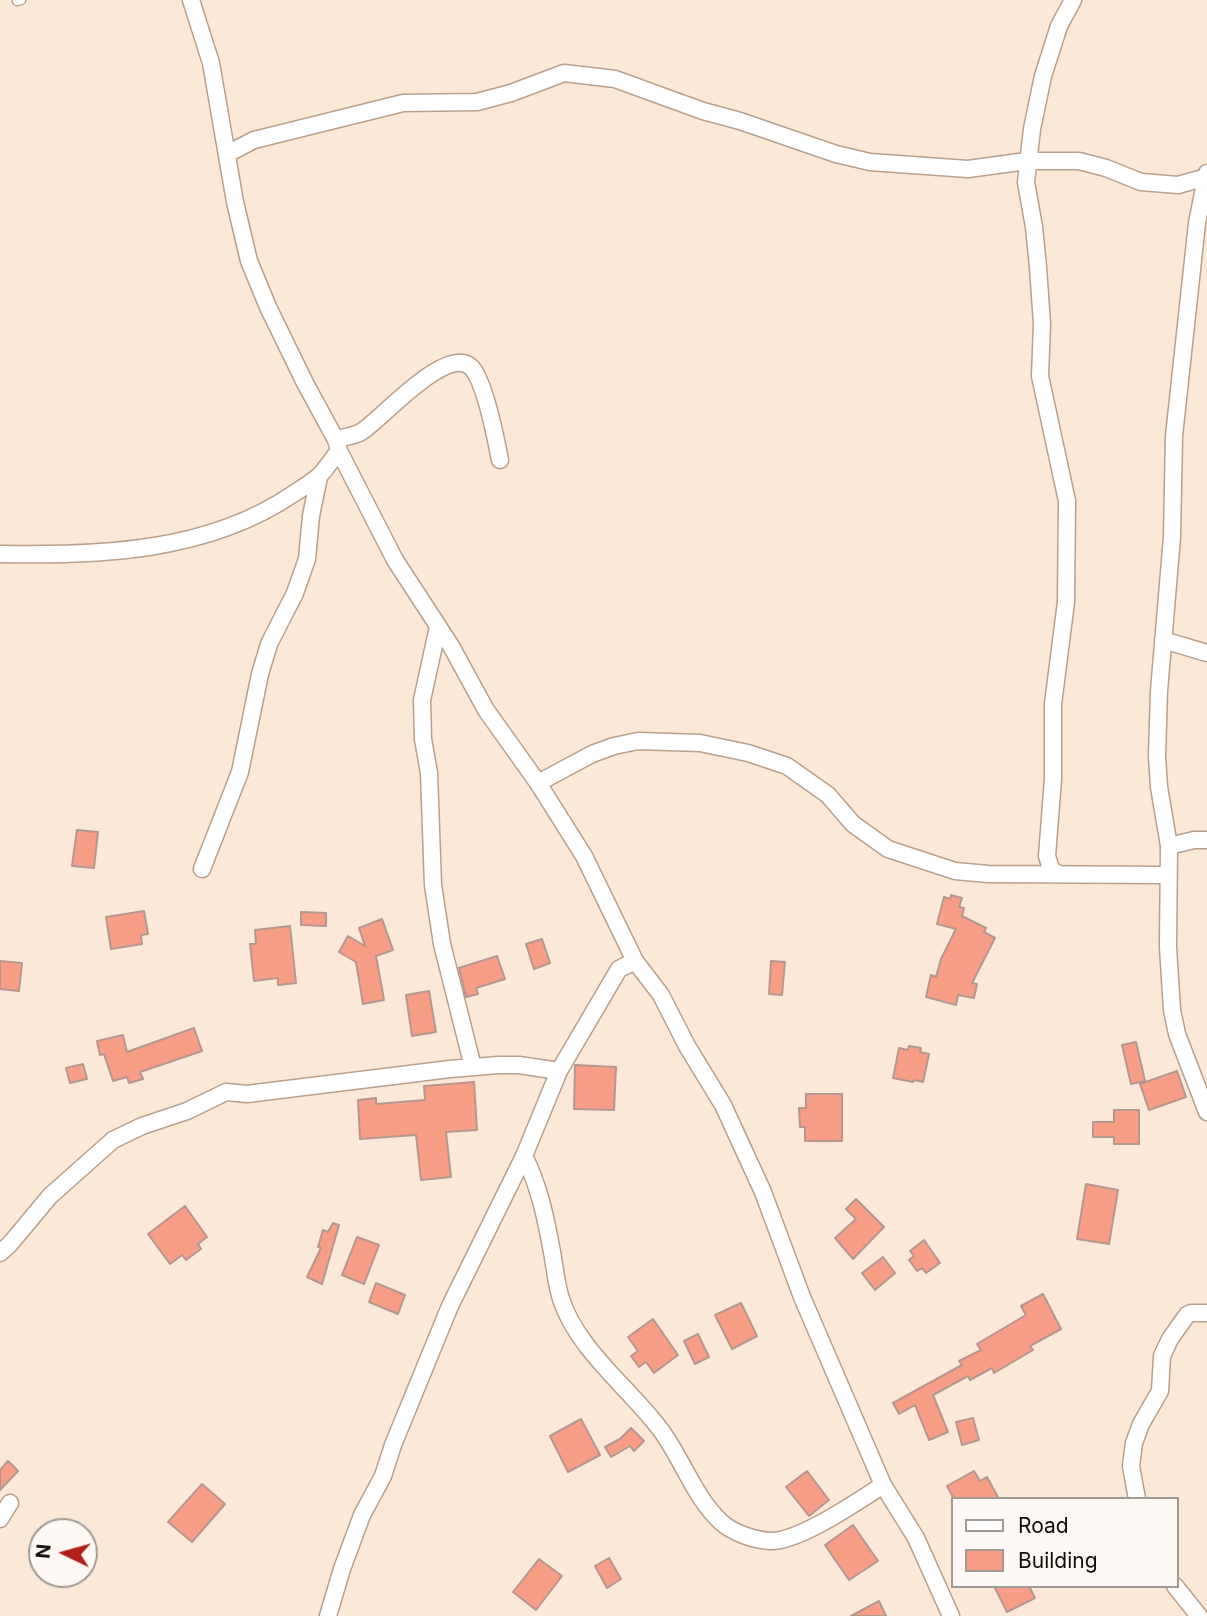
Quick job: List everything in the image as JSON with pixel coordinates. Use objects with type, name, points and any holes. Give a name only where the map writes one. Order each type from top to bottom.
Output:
[{"type":"street","points":[[191,0],[211,63],[249,261],[304,383],[396,560],[486,710],[538,783],[584,856],[635,961],[661,995],[687,1046],[723,1105],[763,1192],[802,1297],[883,1485],[916,1538],[951,1616]]},
{"type":"street","points":[[1058,874],[1048,864],[1047,856],[1053,779],[1053,704],[1066,602],[1067,501],[1040,376],[1042,324],[1034,226],[1026,182],[1027,161],[1046,64],[1059,26],[1073,0]]},
{"type":"street","points":[[227,154],[254,141],[403,103],[477,102],[511,93],[564,73],[615,79],[703,111],[836,154],[870,162],[968,169],[1027,161],[1079,161],[1107,168],[1140,182],[1178,185],[1207,176],[1197,223],[1174,436],[1172,537],[1157,756],[1159,787],[1169,846],[1172,1010],[1177,1034],[1207,1112]]},
{"type":"street","points":[[202,869],[240,772],[260,674],[269,644],[295,593],[307,558],[311,516],[319,477],[337,446],[361,432],[414,385],[449,365],[462,363],[471,367],[478,377],[500,460]]},
{"type":"street","points":[[0,554],[43,555],[124,550],[175,543],[224,529],[274,507],[319,477]]},
{"type":"street","points":[[438,627],[422,700],[423,739],[429,773],[433,885],[442,944],[472,1067]]},
{"type":"street","points":[[1163,640],[1207,653]]},
{"type":"street","points":[[538,783],[592,754],[638,741],[700,743],[787,766],[828,794],[853,824],[888,849],[955,871],[1168,875]]},
{"type":"street","points":[[1169,846],[1194,839],[1207,840]]},
{"type":"street","points":[[328,1616],[362,1515],[383,1476],[450,1306],[524,1156],[559,1071],[619,969],[635,961]]},
{"type":"street","points":[[0,1253],[50,1196],[113,1140],[142,1126],[187,1111],[226,1092],[247,1094],[472,1067],[519,1065],[559,1071]]},
{"type":"street","points":[[524,1156],[534,1174],[561,1301],[571,1320],[613,1377],[660,1429],[707,1505],[722,1522],[752,1538],[771,1541],[788,1538],[883,1485]]},
{"type":"street","points":[[1137,1497],[1131,1466],[1134,1443],[1141,1424],[1160,1391],[1162,1356],[1187,1315],[1191,1312],[1207,1313]]},
{"type":"street","points":[[0,1519],[10,1503]]},
{"type":"street","points":[[1177,1588],[1199,1616]]},
{"type":"building","points":[[77,830],[98,832],[94,868],[72,866]]},
{"type":"building","points":[[951,895],[962,898],[959,907],[964,908],[962,916],[986,928],[984,932],[995,938],[972,983],[977,984],[974,998],[958,995],[956,1005],[926,997],[931,975],[936,977],[941,959],[956,929],[937,924],[944,897],[950,899]]},
{"type":"building","points":[[144,911],[148,934],[141,935],[142,944],[111,949],[106,917]]},
{"type":"building","points":[[301,912],[326,913],[326,926],[301,925]]},
{"type":"building","points":[[382,919],[393,950],[376,956],[384,1000],[363,1004],[356,962],[339,952],[348,936],[365,946],[359,928]]},
{"type":"building","points":[[290,926],[296,983],[278,985],[278,978],[254,981],[250,944],[256,944],[255,930]]},
{"type":"building","points":[[542,939],[550,963],[534,969],[526,944]]},
{"type":"building","points":[[497,956],[505,979],[476,988],[478,994],[466,997],[459,968]]},
{"type":"building","points":[[0,961],[22,963],[19,991],[0,989]]},
{"type":"building","points":[[771,961],[785,962],[782,995],[769,994]]},
{"type":"building","points":[[429,991],[436,1032],[412,1036],[406,995]]},
{"type":"building","points":[[194,1028],[202,1051],[140,1072],[143,1079],[129,1083],[127,1077],[113,1081],[104,1054],[100,1055],[97,1041],[123,1035],[127,1052]]},
{"type":"building","points":[[1136,1042],[1145,1081],[1131,1084],[1122,1045]]},
{"type":"building","points":[[909,1046],[921,1048],[920,1052],[929,1054],[923,1082],[893,1078],[899,1048],[908,1050]]},
{"type":"building","points":[[83,1064],[87,1079],[70,1083],[66,1068]]},
{"type":"building","points":[[575,1065],[616,1067],[614,1110],[574,1109]]},
{"type":"building","points":[[1177,1071],[1186,1097],[1149,1110],[1140,1084]]},
{"type":"building","points":[[474,1082],[477,1130],[446,1132],[451,1177],[421,1180],[416,1135],[360,1139],[358,1100],[376,1098],[376,1104],[425,1100],[424,1086]]},
{"type":"building","points":[[806,1094],[842,1094],[842,1141],[805,1141],[805,1127],[800,1127],[799,1108],[806,1108]]},
{"type":"building","points":[[1114,1110],[1139,1110],[1139,1144],[1114,1144],[1114,1137],[1093,1137],[1093,1122],[1114,1122]]},
{"type":"building","points":[[1086,1184],[1118,1190],[1109,1244],[1077,1239]]},
{"type":"building","points":[[856,1199],[884,1227],[853,1259],[835,1238],[856,1219],[846,1209]]},
{"type":"building","points":[[185,1206],[207,1237],[198,1244],[201,1249],[186,1260],[182,1255],[170,1264],[148,1234]]},
{"type":"building","points":[[333,1223],[339,1225],[322,1284],[307,1277],[321,1248],[318,1247],[323,1230],[328,1232]]},
{"type":"building","points":[[357,1237],[379,1245],[364,1284],[342,1275]]},
{"type":"building","points":[[924,1240],[940,1263],[926,1273],[922,1268],[917,1271],[909,1260],[914,1256],[910,1251]]},
{"type":"building","points":[[883,1257],[895,1273],[875,1290],[862,1273]]},
{"type":"building","points":[[376,1283],[405,1295],[398,1314],[369,1302]]},
{"type":"building","points":[[1043,1294],[1061,1329],[1030,1346],[1033,1350],[994,1373],[992,1368],[970,1380],[968,1376],[933,1395],[948,1432],[929,1440],[915,1405],[899,1414],[893,1403],[962,1365],[959,1361],[981,1350],[977,1344],[1026,1315],[1021,1306]]},
{"type":"building","points":[[741,1303],[757,1336],[732,1349],[715,1315]]},
{"type":"building","points":[[653,1319],[678,1355],[654,1373],[646,1362],[639,1367],[631,1356],[638,1351],[628,1337]]},
{"type":"building","points":[[698,1334],[709,1357],[695,1364],[684,1341]]},
{"type":"building","points":[[973,1418],[979,1440],[962,1445],[956,1422]]},
{"type":"building","points":[[581,1419],[600,1455],[568,1472],[550,1436]]},
{"type":"building","points":[[631,1428],[644,1441],[634,1451],[630,1446],[611,1457],[605,1447],[620,1439]]},
{"type":"building","points":[[8,1461],[18,1471],[0,1490],[0,1470]]},
{"type":"building","points":[[807,1471],[829,1500],[809,1516],[786,1487]]},
{"type":"building","points":[[974,1471],[980,1481],[987,1477],[998,1497],[953,1497],[947,1486]]},
{"type":"building","points":[[202,1484],[225,1504],[192,1542],[168,1522]]},
{"type":"building","points":[[853,1525],[878,1561],[849,1580],[825,1545]]},
{"type":"building","points":[[609,1558],[621,1579],[607,1588],[595,1566]]},
{"type":"building","points":[[539,1559],[562,1576],[536,1610],[513,1592]]},
{"type":"building","points":[[995,1588],[1030,1588],[1035,1598],[1007,1612]]},
{"type":"building","points":[[879,1601],[886,1616],[851,1616]]}]
